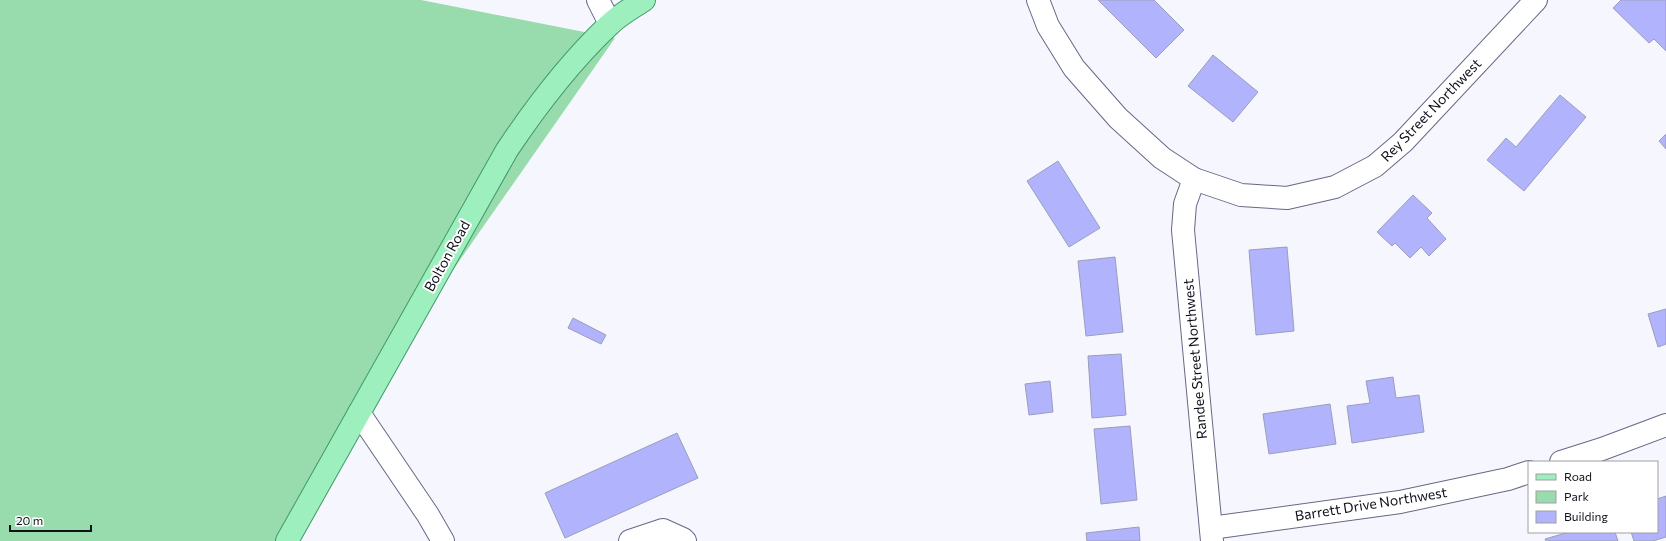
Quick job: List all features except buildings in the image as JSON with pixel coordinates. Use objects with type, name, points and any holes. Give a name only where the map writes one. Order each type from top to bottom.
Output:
[{"type":"main road","name":"Bolton Road","points":[[287,541],[507,150],[529,117],[566,70],[610,24],[644,0]]},
{"type":"street","points":[[598,0],[610,24]]},
{"type":"street","name":"Rey Street Northwest","points":[[1038,0],[1048,26],[1074,68],[1118,118],[1162,158],[1194,179],[1241,195],[1287,198],[1335,187],[1375,166],[1403,142],[1536,0]]},
{"type":"street","name":"Randee Street Northwest","points":[[1194,179],[1185,204],[1183,230],[1212,535]]},
{"type":"street","points":[[359,413],[428,515],[443,541]]},
{"type":"street","points":[[1564,461],[1602,449],[1666,425]]},
{"type":"street","name":"Barrett Drive Northwest","points":[[1212,535],[1400,502],[1508,479],[1528,472]]},
{"type":"street","points":[[630,541],[663,530],[683,539],[684,541]]},
{"type":"green space","points":[[0,0],[421,0],[615,38],[381,373],[276,541],[0,541]]}]
